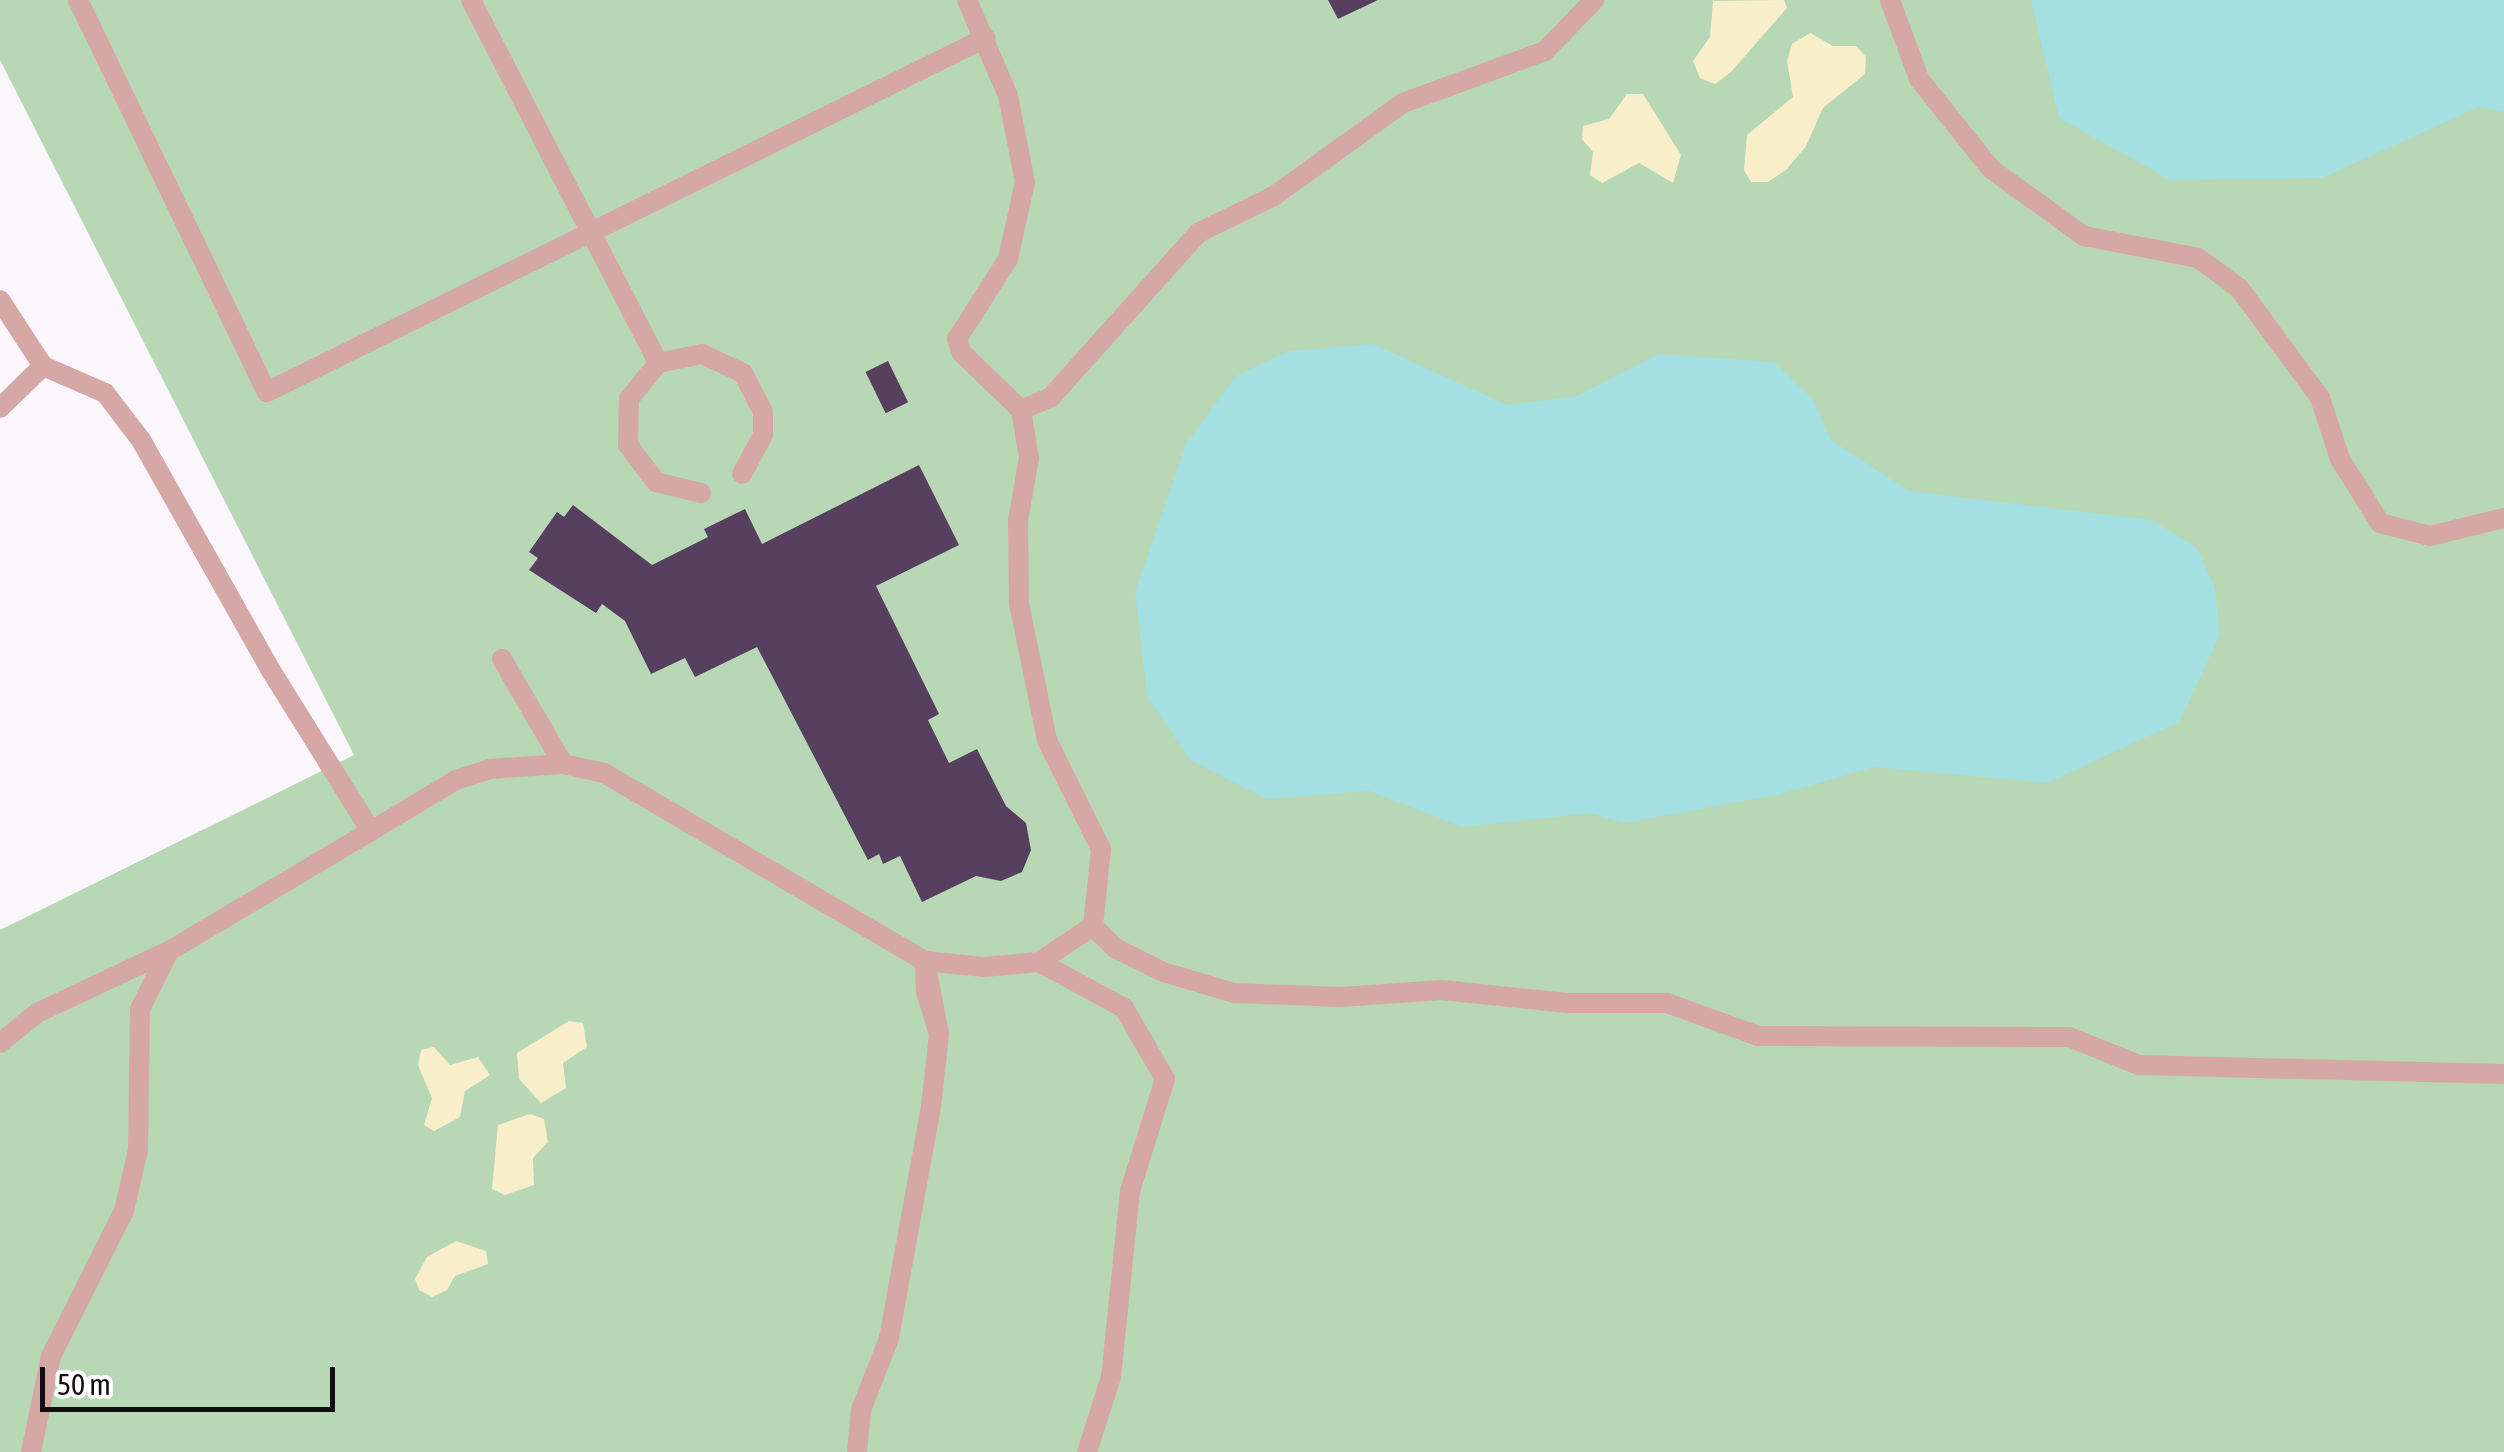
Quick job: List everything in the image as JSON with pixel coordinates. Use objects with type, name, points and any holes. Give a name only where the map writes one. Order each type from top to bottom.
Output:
[{"type":"lane","points":[[78,0],[268,392],[593,236],[985,38]]},
{"type":"lane","points":[[471,0],[658,364]]},
{"type":"lane","points":[[0,1043],[38,1014],[169,951],[456,780],[489,769],[563,764],[604,773],[926,961],[984,967],[1039,962],[1092,926],[1100,849],[1047,740],[1018,604],[1018,521],[1029,458],[1021,410],[962,353],[957,339],[1008,259],[1024,182],[1008,96],[966,0]]},
{"type":"lane","points":[[1021,410],[1051,397],[1198,233],[1274,196],[1402,102],[1545,52],[1594,0]]},
{"type":"lane","points":[[1890,0],[1920,78],[1991,169],[2084,236],[2198,258],[2239,288],[2320,398],[2340,460],[2380,524],[2430,536],[2504,518]]},
{"type":"lane","points":[[0,300],[43,366],[104,393],[140,440],[270,670],[371,831]]},
{"type":"lane","points":[[700,493],[656,482],[628,444],[629,399],[658,364],[702,354],[743,373],[756,391],[764,424],[756,456],[742,474]]},
{"type":"lane","points":[[0,408],[43,366]]},
{"type":"lane","points":[[502,659],[563,764]]},
{"type":"lane","points":[[1092,926],[1114,948],[1163,972],[1234,993],[1342,997],[1442,990],[1567,1003],[1667,1003],[1758,1036],[2070,1037],[2139,1065],[2504,1074]]},
{"type":"lane","points":[[30,1452],[51,1356],[124,1211],[138,1150],[140,1008],[169,951]]},
{"type":"lane","points":[[857,1452],[861,1410],[889,1338],[939,1034],[926,992],[926,961]]},
{"type":"lane","points":[[1039,962],[1124,1008],[1164,1079],[1130,1191],[1111,1377],[1087,1452]]},
{"type":"green space","points":[[0,0],[2504,0],[2504,1452],[0,1452],[0,930],[354,755],[0,60]]},
{"type":"sand","points":[[1784,0],[1787,8],[1731,72],[1715,84],[1700,78],[1693,61],[1710,37],[1713,1]]},
{"type":"sand","points":[[1810,33],[1833,46],[1856,46],[1866,57],[1865,74],[1823,108],[1806,146],[1786,170],[1768,182],[1751,182],[1744,170],[1747,135],[1793,97],[1787,61],[1792,44]]},
{"type":"sand","points":[[1627,94],[1643,94],[1681,155],[1673,183],[1639,163],[1602,183],[1590,175],[1593,152],[1582,139],[1583,126],[1609,119]]},
{"type":"sand","points":[[569,1021],[583,1023],[587,1047],[563,1063],[566,1088],[541,1103],[519,1079],[517,1053]]},
{"type":"sand","points":[[434,1047],[450,1065],[478,1057],[490,1075],[465,1091],[460,1117],[434,1131],[424,1125],[432,1098],[418,1065],[421,1050]]},
{"type":"sand","points":[[530,1114],[544,1119],[548,1142],[533,1158],[534,1185],[505,1195],[492,1189],[498,1125]]},
{"type":"sand","points":[[456,1241],[486,1251],[488,1264],[455,1276],[447,1290],[432,1297],[419,1290],[415,1279],[427,1257]]},
{"type":"water","points":[[2031,0],[2504,0],[2504,112],[2479,107],[2322,178],[2170,180],[2059,118]]},
{"type":"water","points":[[1373,344],[1507,405],[1577,396],[1659,354],[1774,362],[1813,399],[1831,440],[1909,491],[2152,520],[2197,548],[2215,588],[2220,635],[2179,722],[2047,783],[1874,767],[1777,795],[1624,823],[1590,813],[1463,827],[1369,791],[1267,799],[1190,760],[1147,696],[1135,592],[1186,444],[1236,376],[1288,351]]},
{"type":"building","points":[[1328,0],[1378,0],[1338,19]]},
{"type":"building","points":[[888,361],[908,402],[886,413],[866,372]]},
{"type":"building","points":[[919,465],[959,545],[876,586],[939,714],[928,720],[949,763],[977,749],[1006,806],[1026,823],[1031,850],[1022,872],[1001,881],[976,876],[922,902],[900,856],[883,864],[879,854],[868,860],[757,647],[695,677],[685,658],[651,674],[625,621],[602,604],[596,613],[529,570],[538,558],[529,552],[557,512],[564,517],[573,505],[652,565],[708,537],[704,529],[745,509],[762,544]]}]
